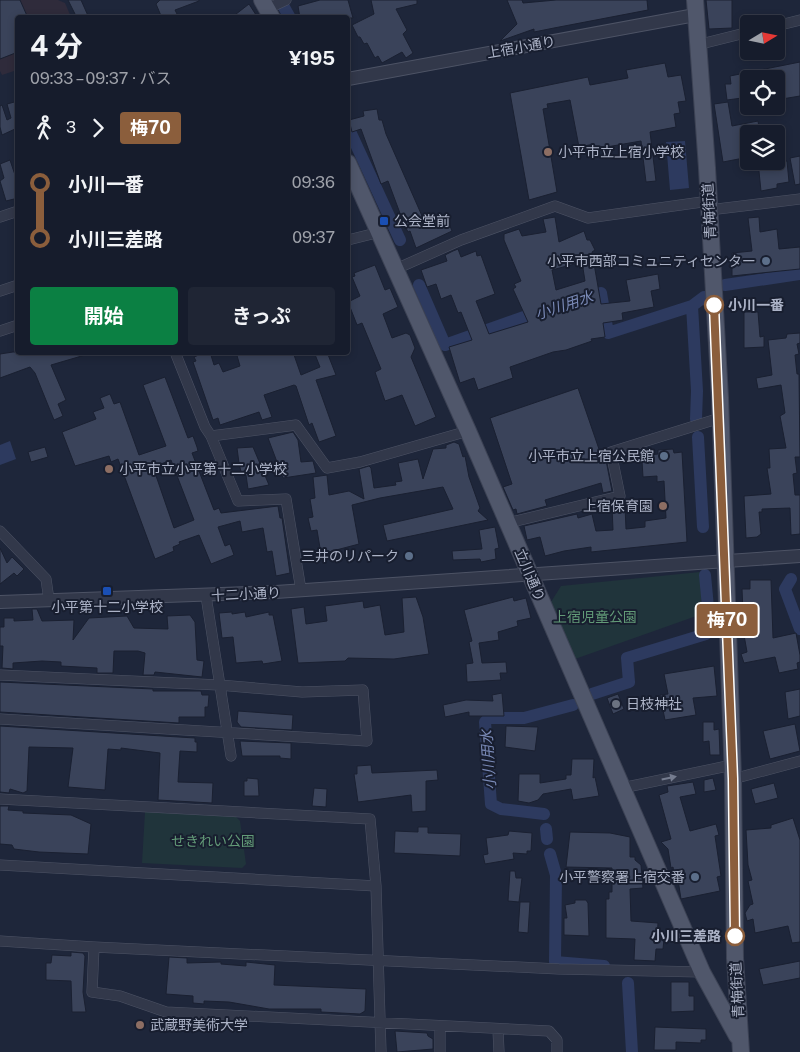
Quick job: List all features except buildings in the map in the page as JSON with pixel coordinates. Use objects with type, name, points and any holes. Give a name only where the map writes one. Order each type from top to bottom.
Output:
[{"type":"main road","name":"青梅街道","points":[[695,8],[696,44],[709,205],[720,418],[732,772],[735,958],[740,1046]]},
{"type":"main road","name":"立川通り","points":[[350,167],[468,431],[702,972],[740,1046]]},
{"type":"street","name":"上宿小通り","points":[[350,79],[695,8]]},
{"type":"street","points":[[785,24],[800,20]]},
{"type":"street","points":[[696,44],[740,34]]},
{"type":"street","points":[[396,269],[461,240],[555,206],[588,218],[709,205],[800,199]]},
{"type":"street","points":[[0,217],[15,212]]},
{"type":"street","points":[[350,240],[380,232]]},
{"type":"street","points":[[0,292],[15,286]]},
{"type":"street","points":[[0,331],[15,326]]},
{"type":"street","points":[[176,355],[205,427],[211,436],[238,501],[286,499],[302,590]]},
{"type":"street","points":[[508,523],[620,496],[611,452],[720,418]]},
{"type":"street","points":[[211,436],[296,425],[327,468],[360,462],[468,431]]},
{"type":"street","points":[[0,531],[46,579],[49,600]]},
{"type":"street","name":"十二小通り","points":[[0,602],[206,596],[800,556]]},
{"type":"street","points":[[206,596],[231,756]]},
{"type":"street","points":[[0,675],[219,685],[302,692],[363,690],[366,741],[226,731],[0,719]]},
{"type":"street","points":[[622,788],[800,760]]},
{"type":"street","points":[[0,799],[370,819],[380,959],[381,1052]]},
{"type":"street","points":[[0,866],[376,886]]},
{"type":"street","points":[[0,940],[94,947],[380,959],[559,969],[702,972]]},
{"type":"street","points":[[94,947],[92,992],[120,996],[166,1012],[549,1032],[556,1040],[557,1052]]},
{"type":"street","points":[[440,1026],[440,1052]]},
{"type":"street","points":[[498,1030],[498,1052]]},
{"type":"shaded area","points":[[0,0],[58,0],[65,3],[70,15],[15,15],[15,71],[2,75],[0,71]]},
{"type":"green space","name":"上宿児童公園","points":[[700,572],[702,614],[575,659],[551,602],[561,586]]},
{"type":"green space","name":"せきれい公園","points":[[145,812],[236,817],[240,821],[246,864],[242,868],[142,863]]},
{"type":"water","points":[[685,141],[689,188],[670,190],[666,142]]},
{"type":"water","points":[[10,441],[16,459],[0,465],[0,445]]},
{"type":"waterway","name":"小川用水","points":[[280,0],[288,15]]},
{"type":"waterway","name":"小川用水","points":[[350,131],[400,240]]},
{"type":"waterway","name":"小川用水","points":[[725,285],[800,274]]},
{"type":"waterway","name":"小川用水","points":[[419,285],[445,345],[541,311]]},
{"type":"waterway","name":"小川用水","points":[[584,298],[601,293],[608,333],[692,306],[697,391],[696,419]]},
{"type":"waterway","points":[[692,306],[704,297]]},
{"type":"waterway","name":"小川用水","points":[[698,437],[703,527]]},
{"type":"waterway","name":"小川用水","points":[[592,694],[629,682],[627,658],[706,634],[710,629],[705,575]]},
{"type":"waterway","points":[[791,579],[785,589],[800,629]]},
{"type":"waterway","name":"小川用水","points":[[544,814],[501,809],[491,804],[485,722],[489,718],[524,718],[573,705]]},
{"type":"waterway","name":"小川用水","points":[[546,829],[547,839]]},
{"type":"waterway","name":"小川用水","points":[[550,854],[556,875],[555,962],[604,966]]},
{"type":"waterway","name":"小川用水","points":[[628,983],[632,1052]]},
{"type":"bus line","name":"梅70","points":[[714,305],[720,398],[733,779],[735,936]]},
{"type":"place","name":"小平市立上宿小学校","points":[[548,152]]},
{"type":"place","name":"公会堂前","points":[[384,221]]},
{"type":"place","name":"小平市西部コミュニティセンター","points":[[766,261]]},
{"type":"place","name":"小川一番","points":[[714,305]]},
{"type":"place","name":"小平市立上宿公民館","points":[[664,456]]},
{"type":"place","name":"小平市立小平第十二小学校","points":[[109,469]]},
{"type":"place","name":"上宿保育園","points":[[663,506]]},
{"type":"place","name":"三井のリパーク","points":[[409,556]]},
{"type":"place","name":"小平第十二小学校","points":[[107,591]]},
{"type":"place","name":"日枝神社","points":[[616,704]]},
{"type":"place","name":"小平警察署上宿交番","points":[[695,877]]},
{"type":"place","name":"小川三差路","points":[[735,936]]},
{"type":"place","name":"武蔵野美術大学","points":[[140,1025]]}]
